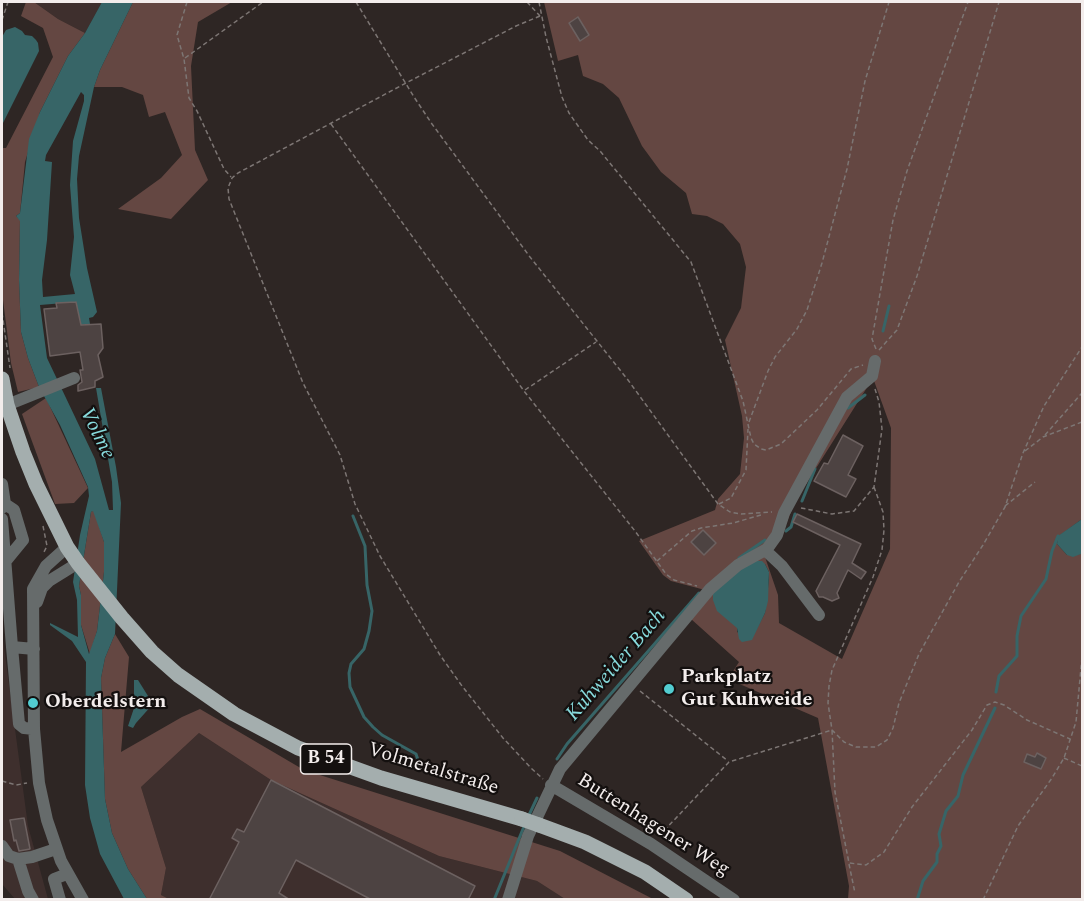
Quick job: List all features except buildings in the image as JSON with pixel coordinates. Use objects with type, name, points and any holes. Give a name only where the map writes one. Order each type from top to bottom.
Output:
[{"type":"main road","name":"B 54","points":[[6,376],[14,403],[23,452],[36,484],[78,563]]},
{"type":"main road","name":"Volmetalstraße","points":[[78,563],[152,652],[213,701],[254,727],[339,764],[522,819],[585,842],[645,872],[686,900]]},
{"type":"street","points":[[508,900],[528,836],[560,769],[710,589],[738,565],[765,550],[777,535],[786,509],[847,397],[872,376],[875,361]]},
{"type":"street","points":[[14,403],[68,380]]},
{"type":"street","points":[[2,483],[3,506],[14,510],[23,540],[5,562]]},
{"type":"street","points":[[2,519],[19,724],[24,728],[34,729]]},
{"type":"street","points":[[68,547],[51,560],[40,574],[33,589],[35,609],[34,729],[39,783],[47,820],[67,874],[83,900]]},
{"type":"street","points":[[765,550],[782,566],[819,615]]},
{"type":"street","points":[[35,609],[42,588],[56,575],[78,563]]},
{"type":"street","points":[[12,647],[34,649]]},
{"type":"street","name":"Buttenhagener Weg","points":[[551,785],[651,844],[734,900]]},
{"type":"street","points":[[2,846],[9,856],[18,859],[56,849]]},
{"type":"street","points":[[18,859],[33,900]]},
{"type":"street","points":[[60,900],[54,879],[67,874]]},
{"type":"path","points":[[2,20],[8,2]]},
{"type":"path","points":[[187,2],[177,35],[184,59],[189,98],[224,169],[232,178]]},
{"type":"path","points":[[184,59],[263,2]]},
{"type":"path","points":[[356,2],[406,83],[467,172],[645,404],[718,504],[730,512],[741,514],[786,509],[832,514],[854,511],[874,487]]},
{"type":"path","points":[[527,2],[540,16]]},
{"type":"path","points":[[538,2],[562,97],[569,112],[588,140],[600,151],[691,262],[743,401],[754,444],[761,449],[775,448],[790,437],[817,410],[851,369],[875,361]]},
{"type":"path","points":[[718,504],[731,498],[746,470],[748,424],[765,377],[776,357],[798,328],[807,310],[847,169],[863,89],[889,2]]},
{"type":"path","points":[[968,2],[907,171],[893,220],[872,339],[877,352],[897,330],[917,276],[999,2]]},
{"type":"path","points":[[540,16],[516,26],[330,123],[232,178],[228,188],[229,199],[303,382],[340,455],[355,504],[380,556],[440,655],[462,686],[502,738],[551,785]]},
{"type":"path","points":[[330,123],[524,391],[666,574],[674,580],[710,589]]},
{"type":"path","points":[[2,313],[6,376]]},
{"type":"path","points":[[524,391],[597,342]]},
{"type":"path","points":[[832,730],[844,742],[856,747],[876,747],[887,740],[919,654],[959,582],[1005,507],[1023,453],[1044,406],[1083,347]]},
{"type":"path","points":[[855,892],[835,792],[832,730],[828,703],[832,670],[873,577],[882,550],[883,512],[874,487],[882,429],[879,402],[872,376]]},
{"type":"path","points":[[1023,453],[1043,437],[1083,393]]},
{"type":"path","points":[[1043,437],[1083,422]]},
{"type":"path","points":[[1005,507],[1035,482]]},
{"type":"path","points":[[657,561],[692,531],[733,523],[764,513]]},
{"type":"path","points":[[983,900],[1018,826],[1064,758],[1076,722],[1083,657]]},
{"type":"path","points":[[630,683],[729,762]]},
{"type":"path","points":[[849,863],[866,865],[884,852],[912,807],[972,730],[987,705],[995,702],[1004,705],[1027,720],[1070,739]]},
{"type":"path","points":[[651,844],[729,762],[832,730]]},
{"type":"path","points":[[1064,758],[1083,766]]},
{"type":"path","points":[[2,781],[16,785],[31,783]]},
{"type":"shaded area","points":[[26,2],[34,2],[58,19],[85,33],[68,56],[40,112],[25,162],[20,213],[16,216],[20,220],[21,332],[39,387],[18,392],[11,363],[2,292],[2,148],[6,148],[53,57],[43,28],[21,16]]},
{"type":"shaded area","points":[[34,2],[102,2],[85,33],[58,19]]},
{"type":"shaded area","points":[[133,2],[232,2],[198,22],[191,66],[195,150],[208,180],[171,219],[118,209],[161,178],[182,155],[165,112],[149,117],[143,95],[122,87],[94,87]]},
{"type":"shaded area","points":[[544,2],[1082,2],[1082,519],[1059,536],[1057,544],[1067,555],[1081,554],[1082,549],[1082,899],[848,899],[849,886],[818,718],[728,679],[739,662],[691,619],[705,590],[671,581],[663,575],[639,541],[715,510],[718,499],[740,474],[744,438],[742,416],[725,340],[741,308],[746,267],[740,244],[723,224],[707,216],[692,214],[686,193],[661,172],[642,146],[619,98],[603,84],[583,76],[578,55],[558,61]],"holes":[[[873,378],[891,428],[890,549],[842,659],[779,623],[778,595],[765,557],[781,536],[796,500]],[[765,564],[769,572],[765,613],[751,640],[737,632],[737,628]]]},
{"type":"shaded area","points":[[46,398],[88,488],[74,503],[55,504],[22,414]]},
{"type":"shaded area","points":[[94,510],[104,542],[104,572],[97,631],[90,654],[81,625],[79,586],[91,512]]},
{"type":"shaded area","points":[[2,632],[28,826],[48,899],[15,899],[2,884]]},
{"type":"shaded area","points":[[115,634],[129,657],[121,752],[200,709],[304,770],[560,851],[653,899],[565,899],[537,881],[439,856],[271,780],[199,733],[141,787],[166,868],[161,895],[169,899],[147,899],[128,869],[112,833],[105,799],[101,678],[105,658]]},
{"type":"shaded area","points":[[199,733],[271,780],[439,856],[537,881],[565,899],[169,899],[161,895],[166,868],[141,787]]},
{"type":"water","points":[[102,2],[133,2],[94,87],[79,156],[77,179],[79,218],[97,312],[89,318],[90,324],[81,325],[76,302],[40,305],[47,358],[95,459],[109,510],[113,510],[112,482],[96,388],[101,388],[116,467],[121,503],[115,634],[105,658],[101,678],[105,799],[112,833],[128,869],[147,899],[124,899],[100,854],[90,818],[85,785],[86,662],[72,641],[50,625],[50,623],[78,637],[77,600],[73,582],[89,496],[88,487],[60,425],[39,387],[21,332],[20,221],[16,216],[20,213],[29,139],[68,56],[85,33]],"holes":[[[81,92],[84,95],[84,101],[73,141],[70,185],[74,237],[70,275],[75,294],[43,297],[42,280],[52,162],[45,161],[46,155]],[[93,511],[104,542],[104,572],[97,631],[89,654],[81,625],[79,586]]]},
{"type":"water","points":[[15,27],[36,40],[39,51],[2,125],[2,37],[6,30]]},
{"type":"water","points":[[1082,519],[1081,554],[1073,557],[1067,555],[1057,544],[1058,536]]},
{"type":"water","points":[[755,561],[762,561],[769,572],[768,601],[752,640],[742,642],[739,639],[737,628],[717,611],[713,594],[734,573]]},
{"type":"water","points":[[134,680],[138,680],[153,704],[133,728],[128,726],[134,708]]},
{"type":"waterway","name":"Kuhweider Bach","points":[[883,331],[889,306]]},
{"type":"waterway","name":"Kuhweider Bach","points":[[848,408],[865,395]]},
{"type":"waterway","name":"Kuhweider Bach","points":[[802,501],[815,469]]},
{"type":"waterway","name":"Kuhweider Bach","points":[[786,531],[791,527],[795,514]]},
{"type":"waterway","points":[[353,516],[365,546],[367,585],[372,611],[364,649],[351,664],[350,687],[364,717],[373,727],[382,735],[416,754],[419,763]]},
{"type":"waterway","points":[[996,692],[999,676],[1017,656],[1017,636],[1021,616],[1046,579],[1058,536]]},
{"type":"waterway","name":"Kuhweider Bach","points":[[739,558],[765,540]]},
{"type":"waterway","name":"Kuhweider Bach","points":[[557,759],[567,744],[699,593]]},
{"type":"waterway","points":[[917,900],[923,881],[937,862],[937,854],[941,846],[939,834],[946,811],[958,796],[963,775],[995,708]]},
{"type":"waterway","name":"Kuhweider Bach","points":[[529,815],[537,798]]},
{"type":"waterway","name":"Kuhweider Bach","points":[[494,900],[525,824]]},
{"type":"place","name":"Parkplatz Gut Kuhweide","points":[[669,689]]},
{"type":"place","name":"Oberdelstern","points":[[33,703]]},
{"type":"water label","name":"Volme","points":[[96,434]]}]
